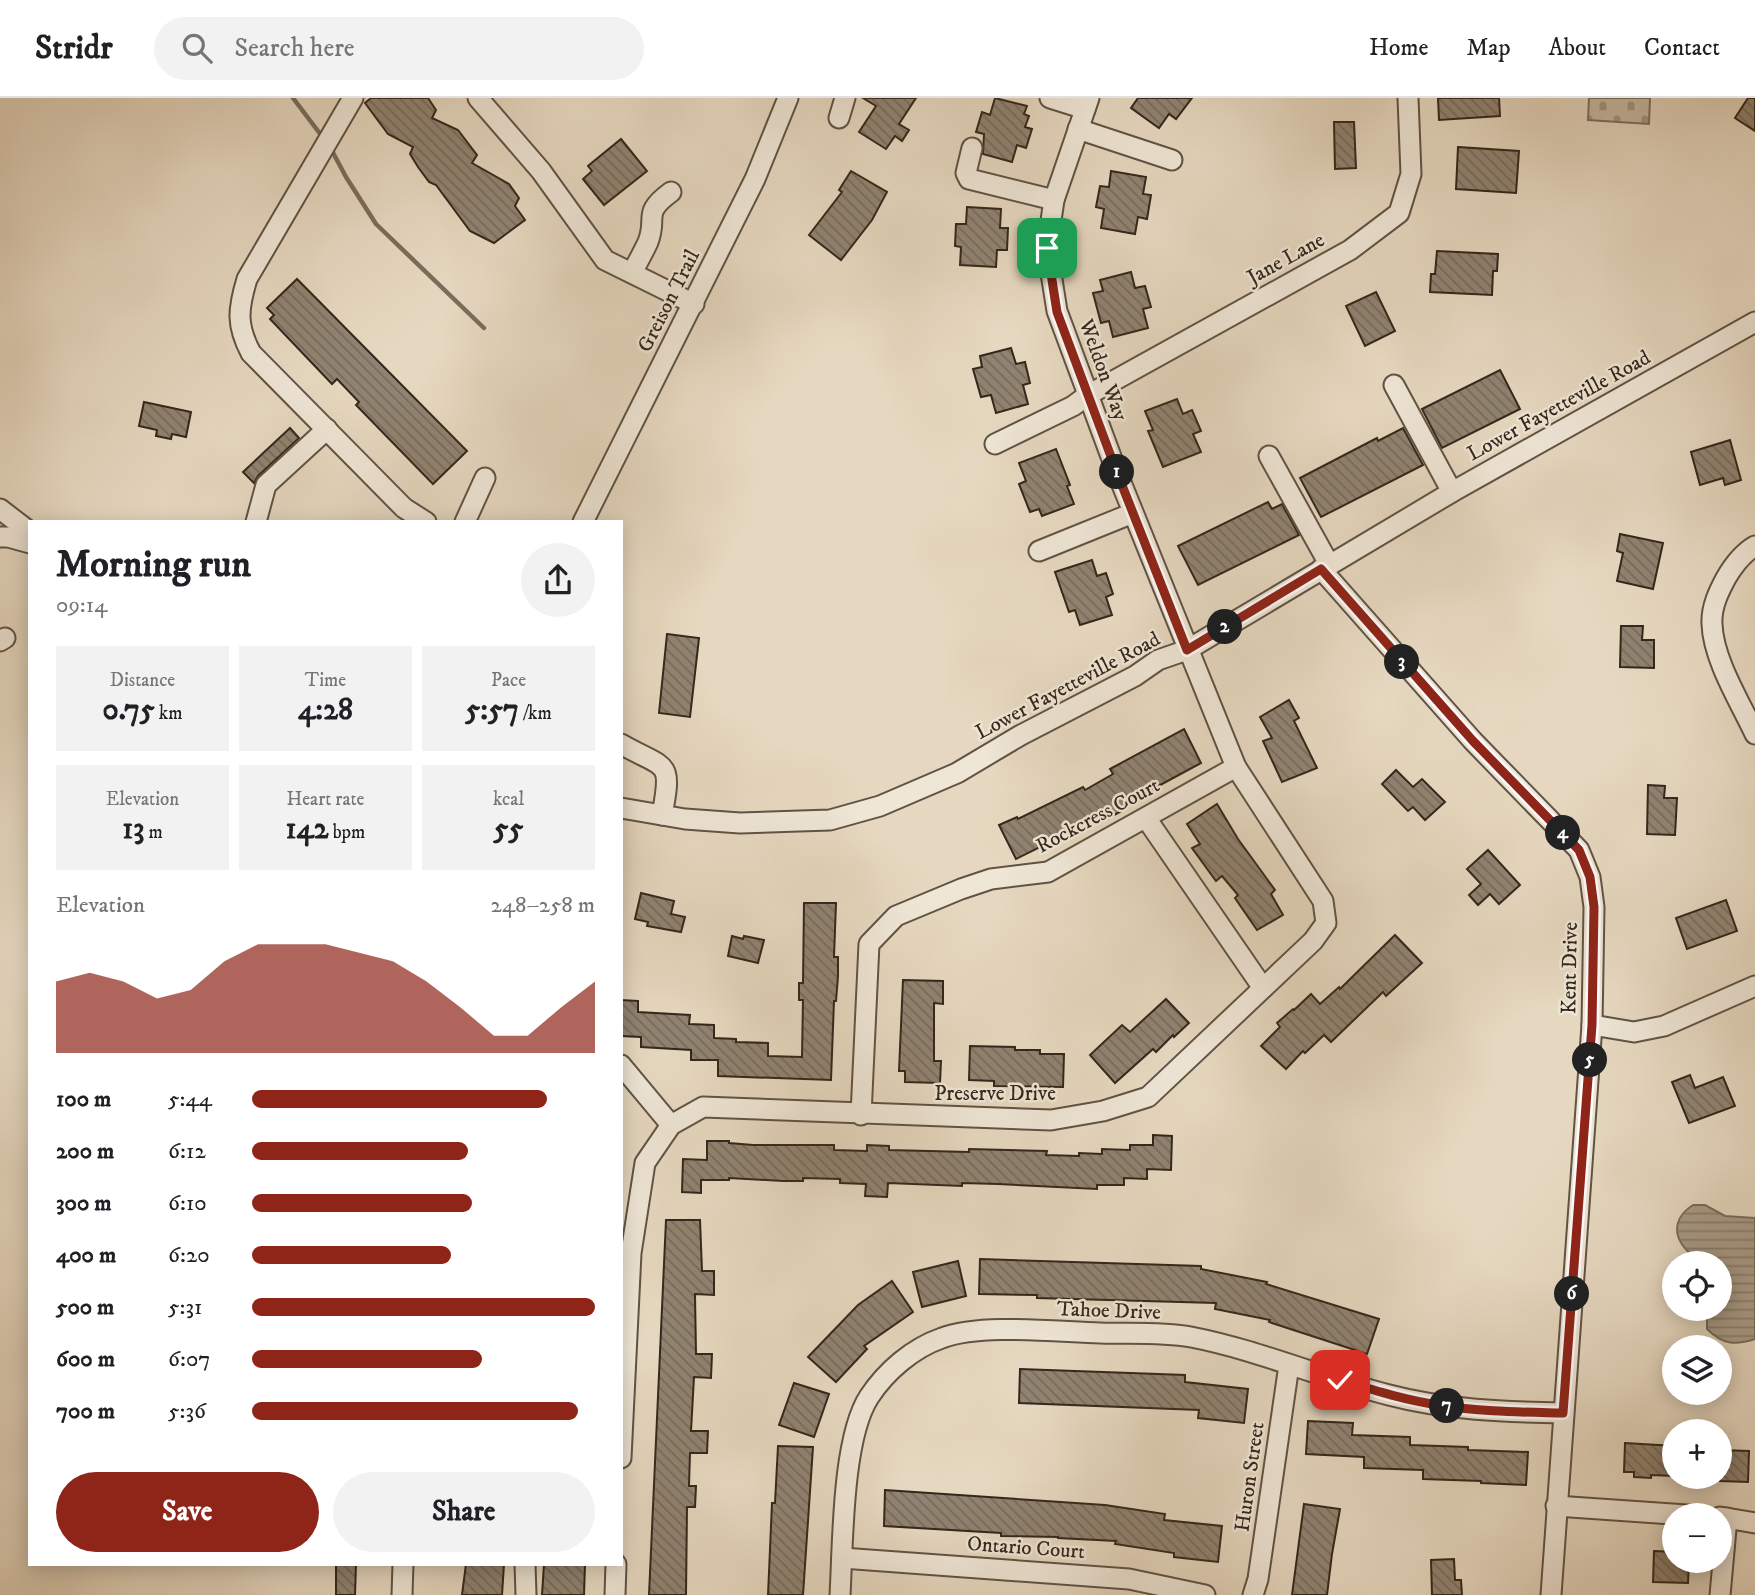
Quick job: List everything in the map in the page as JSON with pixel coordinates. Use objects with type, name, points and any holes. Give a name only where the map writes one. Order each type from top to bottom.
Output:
[{"type":"street","points":[[353,98],[247,279],[239,305],[241,334],[251,353],[404,508],[423,520]]},
{"type":"street","points":[[478,98],[541,171],[605,260],[694,304]]},
{"type":"street","name":"Greison Trail","points":[[584,520],[755,179],[788,98]]},
{"type":"street","points":[[839,117],[845,98]]},
{"type":"street","points":[[1050,98],[1087,104]]},
{"type":"street","name":"Jane Lane","points":[[995,444],[1073,406],[1088,395],[1350,250],[1399,212],[1411,174],[1408,98]]},
{"type":"street","name":"Weldon Way","points":[[1087,104],[1054,200],[1047,248],[1052,289],[1057,312],[1088,395],[1187,650]]},
{"type":"street","points":[[1078,129],[1172,160]]},
{"type":"street","points":[[972,148],[966,173],[970,179],[1054,200]]},
{"type":"street","points":[[632,273],[649,239],[650,218],[656,203],[671,192]]},
{"type":"street","name":"Lower Fayetteville Road","points":[[623,808],[740,823],[830,820],[880,806],[957,773],[1021,735],[1135,676],[1158,660],[1187,650],[1452,492],[1755,322]]},
{"type":"street","points":[[1394,385],[1452,492]]},
{"type":"street","points":[[257,520],[266,485],[327,429]]},
{"type":"street","name":"Kent Drive","points":[[1269,456],[1325,566],[1473,741],[1579,850],[1590,877],[1594,907],[1592,1025],[1551,1595]]},
{"type":"street","points":[[466,520],[485,478]]},
{"type":"street","points":[[0,509],[28,530]]},
{"type":"street","points":[[1039,551],[1133,513]]},
{"type":"street","points":[[0,537],[28,542]]},
{"type":"street","points":[[1755,546],[1748,550],[1731,570],[1717,594],[1711,623],[1719,656],[1755,734]]},
{"type":"street","name":"Preserve Drive","points":[[623,1417],[631,1253],[645,1163],[671,1125],[704,1107],[861,1115],[1051,1120],[1114,1107],[1148,1097],[1313,941],[1326,923],[1323,901],[1236,767],[1187,650]]},
{"type":"street","points":[[623,745],[661,765],[668,774],[662,815]]},
{"type":"street","name":"Rockcress Court","points":[[861,1115],[869,944],[896,916],[991,879],[1048,872],[1236,767]]},
{"type":"street","points":[[1146,818],[1263,988]]},
{"type":"street","points":[[1592,1025],[1634,1032],[1664,1026],[1755,986]]},
{"type":"street","points":[[623,1067],[671,1125]]},
{"type":"street","name":"Tahoe Drive","points":[[840,1595],[854,1431],[869,1398],[894,1368],[914,1351],[944,1337],[989,1330],[1188,1336],[1390,1396],[1489,1411],[1563,1413]]},
{"type":"street","name":"Huron Street","points":[[1253,1595],[1260,1565],[1289,1365]]},
{"type":"street","points":[[1556,1506],[1662,1513]]},
{"type":"street","points":[[1732,1519],[1755,1523]]},
{"type":"street","name":"Ontario Court","points":[[842,1558],[1129,1579],[1205,1595]]},
{"type":"street","points":[[402,1595],[403,1566]]},
{"type":"street","points":[[525,1566],[526,1595]]},
{"type":"street","points":[[615,1595],[616,1566]]},
{"type":"street","points":[[1720,1595],[1721,1573]]},
{"type":"green space","points":[[1589,98],[1650,98],[1649,124],[1588,120]]},
{"type":"shaded area","points":[[1693,1205],[1705,1205],[1725,1216],[1755,1218],[1755,1339],[1732,1342],[1732,1335],[1714,1335],[1707,1329],[1707,1321],[1732,1321],[1732,1251],[1688,1251],[1677,1233],[1683,1214]]},
{"type":"building","points":[[371,98],[428,98],[436,110],[432,118],[458,130],[477,155],[472,163],[509,184],[519,198],[515,206],[525,220],[494,243],[470,231],[436,185],[429,182],[418,167],[410,154],[413,147],[388,134],[365,103]]},
{"type":"building","points":[[863,98],[916,98],[899,124],[909,130],[902,141],[895,136],[886,149],[859,132],[876,106]]},
{"type":"building","points":[[995,98],[1027,106],[1024,114],[1029,116],[1025,127],[1032,129],[1026,148],[1017,145],[1012,162],[983,154],[984,134],[976,132],[982,112],[990,115]]},
{"type":"building","points":[[1138,98],[1192,98],[1176,119],[1169,114],[1159,128],[1131,108]]},
{"type":"building","points":[[1438,98],[1499,98],[1500,116],[1439,120]]},
{"type":"building","points":[[1748,98],[1755,98],[1755,131],[1735,118]]},
{"type":"building","points":[[1334,122],[1354,122],[1356,168],[1335,169]]},
{"type":"building","points":[[621,139],[647,171],[604,205],[583,179],[592,171],[588,166]]},
{"type":"building","points":[[1458,147],[1519,151],[1516,193],[1456,189]]},
{"type":"building","points":[[851,171],[887,192],[872,220],[841,260],[809,235],[842,192],[839,190]]},
{"type":"building","points":[[1111,171],[1146,177],[1143,194],[1151,195],[1147,219],[1138,217],[1135,234],[1101,228],[1104,209],[1096,207],[1100,186],[1109,187]]},
{"type":"building","points":[[967,207],[1001,209],[1000,228],[1008,228],[1007,250],[997,250],[996,267],[960,265],[961,247],[955,246],[956,224],[966,224]]},
{"type":"building","points":[[1437,251],[1498,254],[1497,271],[1493,271],[1492,295],[1430,292]]},
{"type":"building","points":[[1131,272],[1135,288],[1145,286],[1151,307],[1143,309],[1148,328],[1113,337],[1109,321],[1101,323],[1093,293],[1103,291],[1100,280]]},
{"type":"building","points":[[297,279],[467,451],[433,484],[356,405],[359,402],[337,379],[332,384],[270,319],[274,315],[267,308]]},
{"type":"building","points":[[1376,292],[1395,331],[1365,346],[1346,306]]},
{"type":"building","points":[[1011,348],[1016,364],[1025,362],[1030,383],[1023,385],[1028,404],[996,413],[991,395],[981,397],[973,369],[982,367],[980,356]]},
{"type":"building","points":[[1500,370],[1520,409],[1442,448],[1422,409]]},
{"type":"building","points":[[1177,399],[1183,414],[1192,410],[1201,431],[1193,434],[1201,452],[1163,467],[1148,431],[1153,430],[1145,411]]},
{"type":"building","points":[[144,402],[191,412],[186,437],[172,434],[171,439],[156,436],[157,430],[139,426]]},
{"type":"building","points":[[290,428],[299,438],[258,476],[254,483],[243,472]]},
{"type":"building","points":[[1403,428],[1423,465],[1321,517],[1300,478],[1377,438],[1378,441]]},
{"type":"building","points":[[1730,440],[1741,480],[1725,485],[1723,478],[1700,485],[1691,452]]},
{"type":"building","points":[[1056,449],[1070,485],[1067,486],[1074,504],[1042,516],[1039,509],[1030,512],[1019,484],[1026,481],[1019,463]]},
{"type":"building","points":[[1268,502],[1272,509],[1282,504],[1299,535],[1198,585],[1178,546]]},
{"type":"building","points":[[1620,534],[1663,543],[1653,589],[1617,581],[1623,553],[1617,551]]},
{"type":"building","points":[[1092,560],[1097,576],[1106,573],[1113,594],[1106,597],[1112,615],[1080,625],[1075,610],[1069,612],[1055,572]]},
{"type":"building","points":[[1621,626],[1643,626],[1642,640],[1654,640],[1654,668],[1620,667]]},
{"type":"building","points":[[667,634],[699,638],[690,717],[659,713]]},
{"type":"building","points":[[1289,700],[1299,718],[1294,721],[1317,768],[1282,782],[1263,741],[1272,738],[1260,717]]},
{"type":"building","points":[[1184,729],[1201,763],[1125,804],[1127,808],[1105,820],[1104,817],[1016,859],[999,825],[1017,817],[1018,819],[1083,787],[1085,790],[1113,774],[1110,769]]},
{"type":"building","points":[[1396,770],[1413,787],[1422,779],[1445,802],[1425,820],[1413,807],[1408,811],[1382,784]]},
{"type":"building","points":[[1648,785],[1665,786],[1664,798],[1677,798],[1675,835],[1647,834]]},
{"type":"building","points":[[1217,804],[1238,839],[1275,890],[1271,894],[1283,915],[1257,930],[1235,898],[1238,895],[1222,876],[1216,881],[1192,848],[1200,844],[1187,824]]},
{"type":"building","points":[[1488,850],[1520,885],[1499,904],[1490,894],[1478,905],[1469,895],[1481,884],[1467,869]]},
{"type":"building","points":[[641,893],[674,901],[671,914],[685,917],[681,932],[647,926],[648,922],[635,919]]},
{"type":"building","points":[[1726,900],[1737,931],[1687,949],[1676,918]]},
{"type":"building","points":[[804,903],[836,903],[834,957],[838,957],[838,976],[834,1001],[831,1080],[718,1076],[718,1060],[691,1060],[691,1050],[641,1047],[641,1037],[623,1036],[623,1000],[638,1001],[638,1012],[690,1015],[689,1024],[714,1025],[714,1038],[768,1043],[768,1056],[802,1057],[803,1000],[799,1000],[799,983],[803,983]]},
{"type":"building","points":[[1395,935],[1422,963],[1386,996],[1383,992],[1331,1042],[1324,1035],[1286,1069],[1261,1046],[1280,1027],[1277,1023],[1311,994],[1320,1004],[1339,987],[1340,989]]},
{"type":"building","points":[[732,936],[764,940],[758,963],[728,956]]},
{"type":"building","points":[[903,980],[943,981],[943,1004],[934,1003],[934,1061],[941,1061],[940,1083],[905,1082],[905,1071],[899,1071]]},
{"type":"building","points":[[1166,999],[1189,1023],[1156,1052],[1153,1049],[1115,1083],[1090,1055],[1122,1025],[1130,1032]]},
{"type":"building","points":[[970,1046],[1015,1047],[1015,1050],[1040,1050],[1040,1054],[1064,1054],[1063,1087],[994,1086],[994,1081],[969,1080]]},
{"type":"building","points":[[1690,1075],[1695,1088],[1723,1077],[1735,1106],[1689,1123],[1672,1082]]},
{"type":"building","points":[[1153,1135],[1172,1136],[1171,1170],[1147,1169],[1147,1179],[1124,1178],[1124,1185],[1097,1185],[1097,1189],[998,1184],[962,1183],[962,1186],[888,1183],[887,1197],[865,1196],[866,1184],[840,1183],[840,1179],[803,1178],[803,1181],[783,1181],[729,1178],[701,1180],[701,1193],[682,1192],[683,1159],[707,1160],[707,1141],[753,1145],[834,1145],[834,1150],[867,1151],[867,1145],[889,1146],[889,1150],[1047,1151],[1046,1155],[1079,1156],[1079,1153],[1102,1154],[1102,1149],[1130,1150],[1130,1145],[1153,1145]]},
{"type":"building","points":[[666,1220],[700,1220],[702,1271],[714,1271],[714,1295],[695,1294],[696,1354],[712,1354],[711,1378],[694,1377],[691,1431],[708,1431],[707,1453],[690,1453],[689,1486],[696,1486],[695,1507],[687,1507],[686,1595],[649,1595]]},
{"type":"building","points":[[980,1259],[1201,1266],[1201,1269],[1267,1282],[1266,1284],[1379,1319],[1367,1354],[1269,1322],[1270,1320],[1215,1309],[1216,1303],[979,1294]]},
{"type":"building","points":[[958,1261],[966,1296],[922,1307],[913,1272]]},
{"type":"building","points":[[892,1281],[913,1312],[864,1346],[867,1349],[836,1382],[808,1357],[858,1305]]},
{"type":"building","points":[[1020,1369],[1185,1375],[1185,1382],[1248,1389],[1244,1423],[1198,1418],[1199,1410],[1019,1403]]},
{"type":"building","points":[[794,1383],[829,1394],[814,1437],[779,1425]]},
{"type":"building","points":[[1308,1421],[1353,1423],[1352,1435],[1410,1437],[1410,1445],[1528,1452],[1526,1485],[1423,1479],[1423,1470],[1364,1468],[1364,1457],[1306,1454]]},
{"type":"building","points":[[1625,1443],[1662,1445],[1662,1475],[1634,1477],[1634,1472],[1624,1472]]},
{"type":"building","points":[[778,1446],[813,1447],[803,1595],[768,1595],[772,1503],[775,1503]]},
{"type":"building","points":[[1732,1450],[1749,1451],[1748,1482],[1732,1481]]},
{"type":"building","points":[[885,1490],[1105,1505],[1165,1514],[1164,1520],[1222,1526],[1218,1562],[1174,1557],[1174,1553],[1115,1544],[1116,1541],[1001,1536],[1001,1533],[884,1526]]},
{"type":"building","points":[[1304,1504],[1340,1509],[1327,1595],[1292,1595]]},
{"type":"building","points":[[1654,1551],[1662,1551],[1662,1573],[1688,1573],[1688,1583],[1653,1582]]},
{"type":"building","points":[[1454,1559],[1455,1580],[1461,1580],[1462,1595],[1432,1595],[1431,1560]]},
{"type":"building","points":[[336,1566],[356,1566],[355,1595],[336,1595]]},
{"type":"building","points":[[466,1566],[504,1566],[502,1595],[462,1595]]},
{"type":"building","points":[[544,1566],[585,1566],[584,1595],[542,1595]]},
{"type":"waterway","points":[[293,98],[324,139]]},
{"type":"waterway","points":[[331,149],[376,224],[484,328]]},
{"type":"route","points":[[1047,248],[1057,312],[1187,650],[1321,569],[1473,741],[1579,850],[1590,877],[1594,907],[1592,1025],[1563,1413],[1489,1411],[1440,1405],[1390,1396],[1340,1380]]}]
